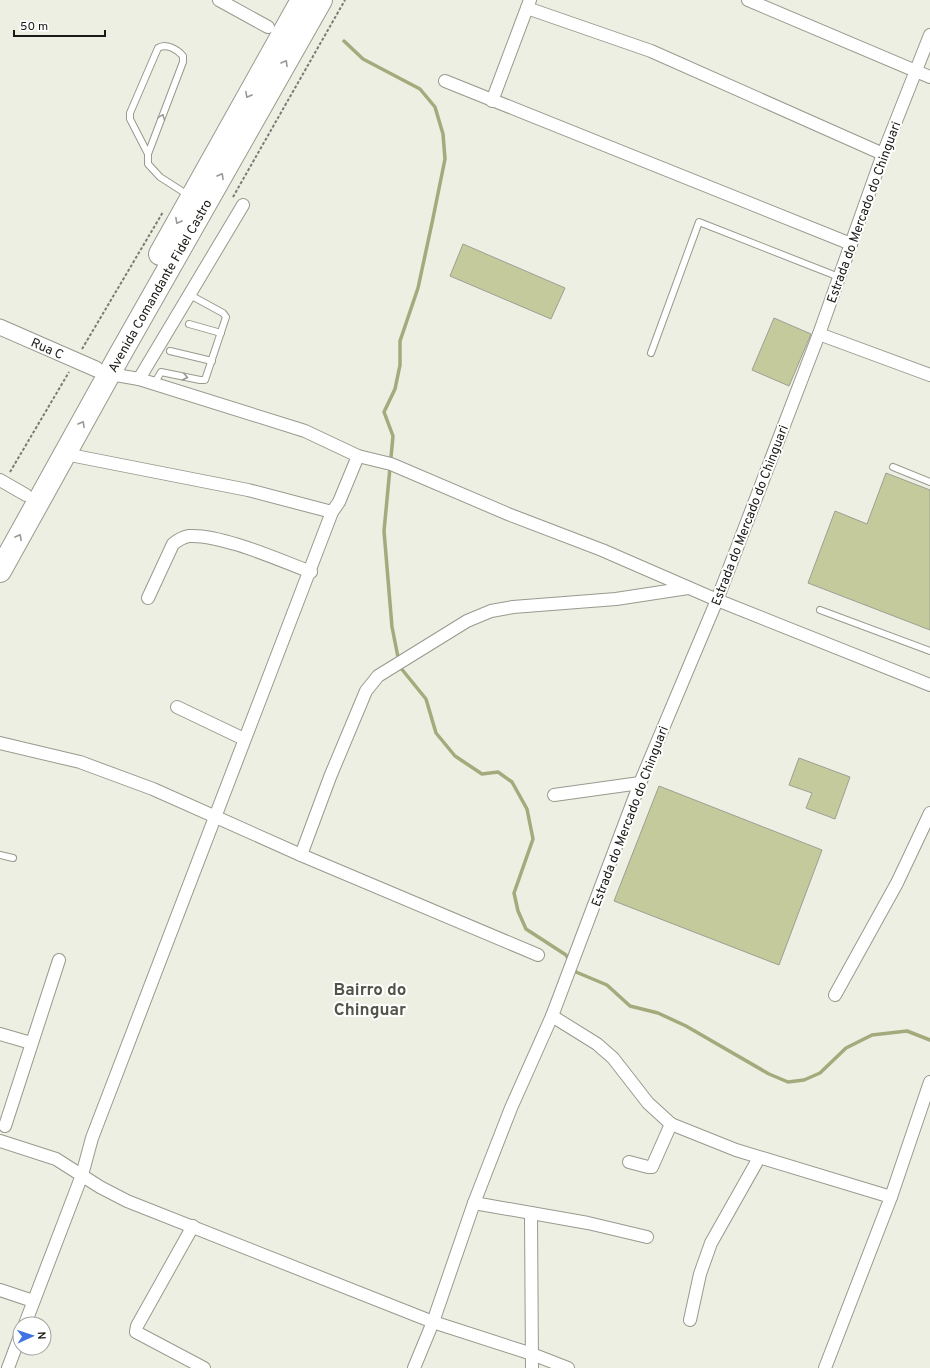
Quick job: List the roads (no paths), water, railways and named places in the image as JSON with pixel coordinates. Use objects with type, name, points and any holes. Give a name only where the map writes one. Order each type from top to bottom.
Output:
[{"type":"highway","name":"Avenida Comandante Fidel Castro","points":[[0,571],[65,454],[184,192],[302,0]]},
{"type":"highway","name":"Avenida Comandante Fidel Castro","points":[[0,541],[26,495],[103,371],[321,0]]},
{"type":"street","points":[[220,0],[268,27]]},
{"type":"street","points":[[748,0],[930,76]]},
{"type":"street","points":[[492,101],[528,4],[651,52],[883,154]]},
{"type":"street","name":"Estrada do Mercado do Chinguari","points":[[414,1368],[433,1322],[474,1203],[511,1108],[562,992],[640,783],[717,600],[820,334],[850,244],[883,154],[930,35]]},
{"type":"street","points":[[445,81],[850,244]]},
{"type":"street","points":[[139,380],[243,205]]},
{"type":"street","name":"Rua C","points":[[0,327],[103,371]]},
{"type":"street","points":[[820,334],[930,375]]},
{"type":"street","points":[[103,371],[154,384],[305,431],[358,456],[391,464],[508,514],[602,550],[717,600],[930,685]]},
{"type":"street","points":[[65,454],[248,490],[332,512]]},
{"type":"street","points":[[28,1316],[82,1175],[92,1138],[214,817],[332,512],[339,502],[358,456]]},
{"type":"street","points":[[2,481],[26,495]]},
{"type":"street","points":[[148,598],[173,544],[188,536],[228,542],[310,572]]},
{"type":"street","points":[[301,855],[330,777],[366,691],[378,676],[467,620],[492,611],[513,607],[616,599],[688,588]]},
{"type":"street","points":[[177,707],[244,739]]},
{"type":"street","points":[[0,743],[80,762],[153,789],[301,855],[538,955]]},
{"type":"street","points":[[554,795],[640,783]]},
{"type":"street","points":[[835,995],[897,883],[930,813]]},
{"type":"street","points":[[5,1126],[59,960]]},
{"type":"street","points":[[552,1016],[597,1044],[613,1058],[648,1103],[671,1124],[707,1140],[759,1158],[891,1197]]},
{"type":"street","points":[[0,1034],[31,1043]]},
{"type":"street","points":[[824,1368],[891,1197],[928,1086]]},
{"type":"street","points":[[629,1162],[648,1168],[652,1167],[671,1124]]},
{"type":"street","points":[[0,1141],[56,1159],[100,1187],[127,1201],[433,1322],[532,1354],[568,1368]]},
{"type":"street","points":[[690,1320],[700,1274],[711,1243],[759,1158]]},
{"type":"street","points":[[474,1203],[647,1237]]},
{"type":"street","points":[[531,1213],[532,1368]]},
{"type":"street","points":[[193,1226],[137,1326],[136,1332],[204,1368]]},
{"type":"street","points":[[0,1290],[34,1301]]},
{"type":"street","points":[[8,1368],[12,1356]]},
{"type":"lane","points":[[148,154],[183,62],[183,56],[178,51],[166,46],[158,48],[130,113],[130,119],[148,154],[150,167],[160,177],[184,192]]},
{"type":"lane","points":[[650,354],[699,222],[839,277]]},
{"type":"lane","points":[[154,384],[161,372],[164,371],[188,378],[205,380],[226,317],[223,313],[190,295]]},
{"type":"lane","points":[[189,324],[221,333]]},
{"type":"lane","points":[[170,351],[212,361]]},
{"type":"lane","points":[[892,467],[930,482]]},
{"type":"lane","points":[[820,610],[930,651]]},
{"type":"lane","points":[[0,855],[12,858]]},
{"type":"waterway","points":[[344,41],[363,59],[420,89],[435,107],[443,134],[445,159],[432,223],[418,288],[400,341],[400,365],[395,389],[384,412],[393,436],[384,531],[392,627],[400,667],[426,699],[436,733],[455,756],[482,774],[498,772],[512,782],[527,809],[533,839],[514,893],[518,911],[526,929],[566,955],[570,962]]},
{"type":"waterway","points":[[573,967],[576,972],[607,985],[630,1006],[658,1013],[686,1026],[769,1074],[788,1082],[804,1080],[820,1073],[846,1048],[872,1035],[907,1031],[930,1040]]},
{"type":"district","name":"Bairro do Chinguar","points":[[370,999]]}]
